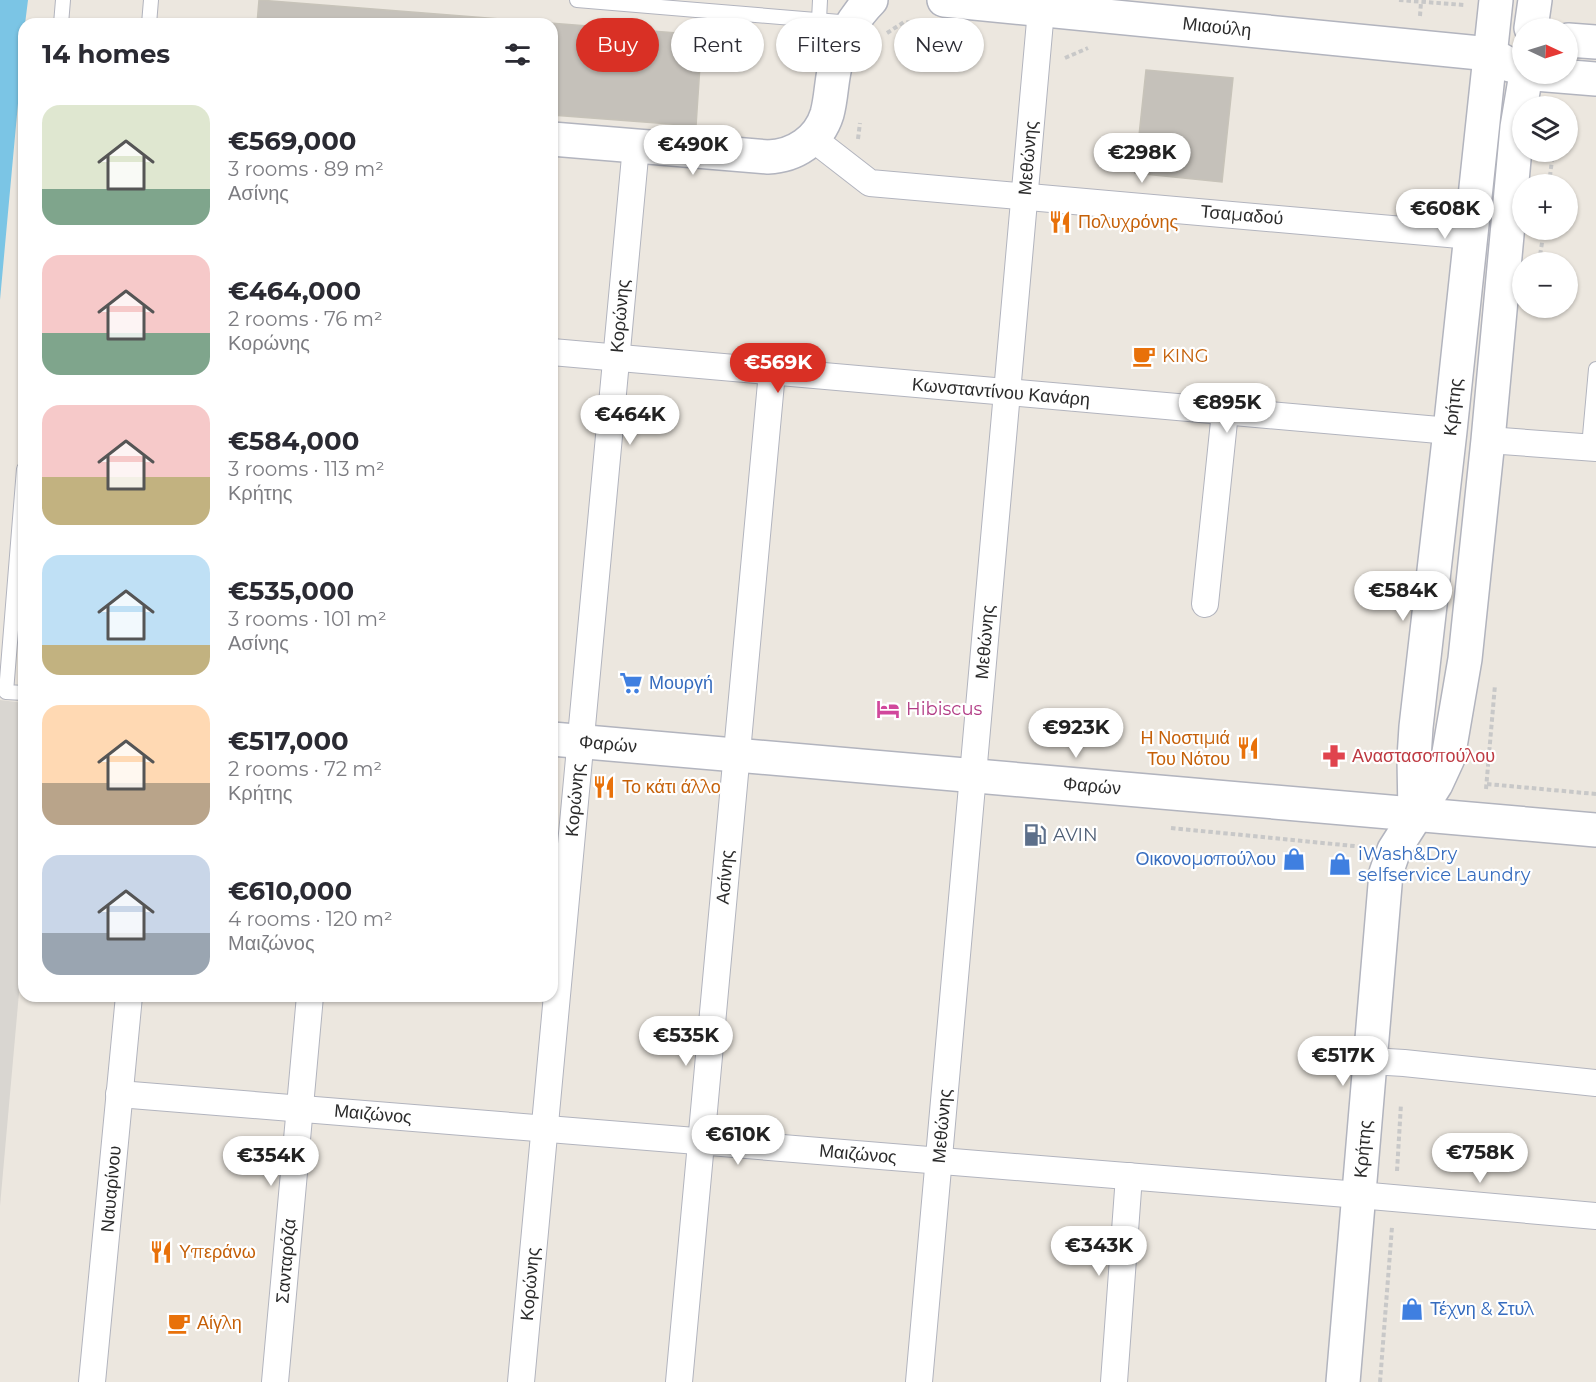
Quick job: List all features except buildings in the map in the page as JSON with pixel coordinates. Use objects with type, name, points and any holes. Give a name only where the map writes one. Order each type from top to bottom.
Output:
[{"type":"main road","name":"Μιαούλη","points":[[944,0],[1490,54]]},
{"type":"main road","points":[[1532,18],[1535,0]]},
{"type":"main road","name":"Κρήτης","points":[[1415,814],[1416,727],[1496,4]]},
{"type":"main road","points":[[558,140],[768,157],[790,153],[800,148],[821,128],[827,114],[837,58],[843,42],[862,12]]},
{"type":"main road","points":[[1578,41],[1596,42]]},
{"type":"main road","points":[[1490,54],[1512,45]]},
{"type":"main road","points":[[1490,54],[1512,66]]},
{"type":"main road","points":[[1578,78],[1596,79]]},
{"type":"main road","name":"Κρήτης","points":[[1343,1382],[1386,873],[1394,850],[1436,784],[1448,758],[1465,659],[1522,84]]},
{"type":"main road","name":"Φαρών","points":[[566,741],[1596,830]]},
{"type":"street","name":"Μεθώνης","points":[[919,1382],[1041,10]]},
{"type":"street","name":"Τσαμαδού","points":[[812,138],[870,183],[1471,236]]},
{"type":"street","name":"Κορώνης","points":[[558,888],[566,741],[616,358],[636,146]]},
{"type":"street","name":"Κωνσταντίνου Κανάρη","points":[[558,353],[1450,431]]},
{"type":"street","name":"Ασίνης","points":[[680,1382],[772,372]]},
{"type":"street","points":[[1205,604],[1225,412]]},
{"type":"street","points":[[1488,440],[1593,448]]},
{"type":"street","name":"Ναυαρίνου","points":[[92,1382],[128,1002]]},
{"type":"street","name":"Σανταρόζα","points":[[275,1382],[309,1002]]},
{"type":"street","name":"Κορώνης","points":[[521,1382],[545,1128],[552,1002]]},
{"type":"street","points":[[1371,1061],[1596,1083]]},
{"type":"street","name":"Μαιζώνος","points":[[119,1094],[1596,1216]]},
{"type":"street","points":[[1114,1382],[1129,1176]]},
{"type":"lane","points":[[62,18],[63,0]]},
{"type":"lane","points":[[150,18],[151,0]]},
{"type":"lane","points":[[577,0],[795,18]]},
{"type":"lane","points":[[819,18],[820,0]]},
{"type":"lane","points":[[830,18],[862,12]]},
{"type":"lane","points":[[1593,448],[1596,369]]},
{"type":"lane","points":[[18,543],[6,692],[18,693]]},
{"type":"path","points":[[1399,0],[1496,4]]},
{"type":"path","points":[[1060,66],[1065,57],[1098,44]]},
{"type":"path","points":[[1486,784],[1596,794]]},
{"type":"shaded area","points":[[0,700],[18,702],[18,1002],[0,1206]]},
{"type":"water","points":[[0,0],[28,0],[26,18],[18,18],[18,104],[0,300]]},
{"type":"place","name":"Πολυχρόνης","points":[[1060,222]]},
{"type":"place","name":"KING","points":[[1144,356]]},
{"type":"place","name":"Μουργή","points":[[631,683]]},
{"type":"place","name":"Hibiscus","points":[[888,709]]},
{"type":"place","name":"Η Νοστιμιά Του Νότου","points":[[1248,748]]},
{"type":"place","name":"Αναστασοπούλου","points":[[1334,756]]},
{"type":"place","name":"Το κάτι άλλο","points":[[604,787]]},
{"type":"place","name":"AVIN","points":[[1035,835]]},
{"type":"place","name":"Οικονομοπούλου","points":[[1294,859]]},
{"type":"place","name":"iWash&Dry selfservice Laundry","points":[[1340,864]]},
{"type":"place","name":"Υπεράνω","points":[[161,1252]]},
{"type":"place","name":"Τέχνη & Στυλ","points":[[1412,1309]]},
{"type":"place","name":"Αίγλη","points":[[179,1323]]}]
